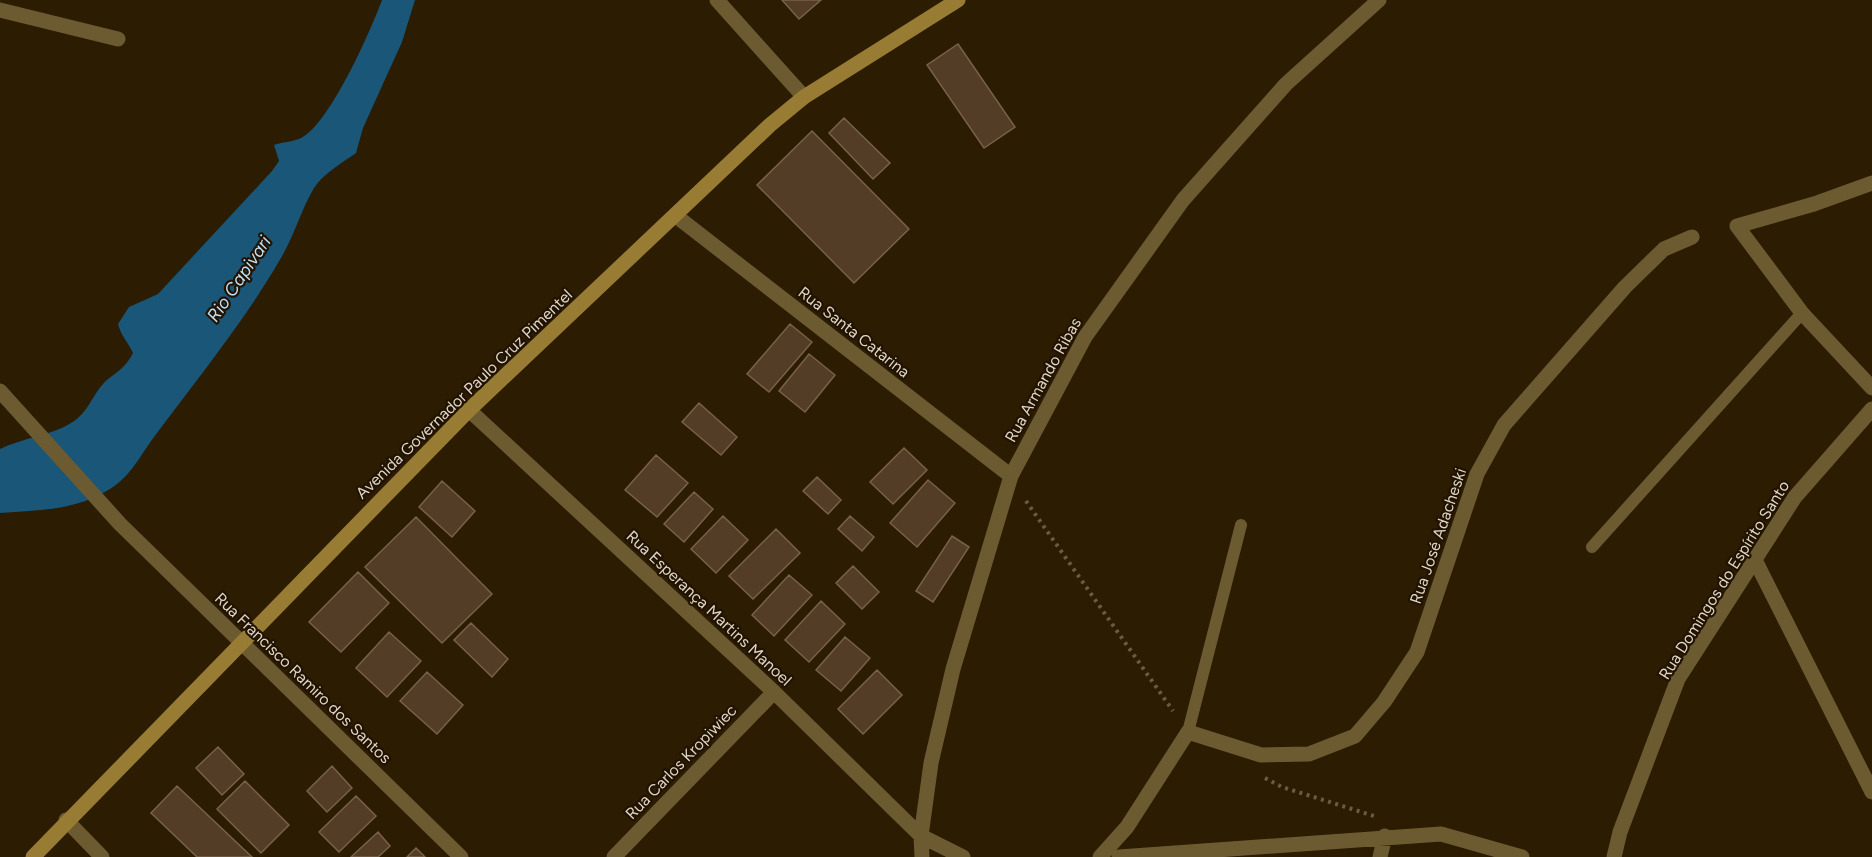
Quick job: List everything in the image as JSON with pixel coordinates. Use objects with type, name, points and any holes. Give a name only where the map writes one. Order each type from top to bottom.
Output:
[{"type":"street","points":[[717,0],[804,97]]},
{"type":"street","name":"Avenida Governador Paulo Cruz Pimentel","points":[[33,857],[66,820],[469,410],[804,97],[958,0]]},
{"type":"street","name":"Rua Armando Ribas","points":[[922,857],[921,836],[931,763],[952,669],[1011,476],[1084,337],[1183,200],[1286,84],[1379,0]]},
{"type":"street","points":[[0,10],[118,39]]},
{"type":"street","points":[[1872,183],[1814,204],[1737,226],[1802,313],[1872,388]]},
{"type":"street","name":"Rua Santa Catarina","points":[[676,216],[1011,476]]},
{"type":"street","name":"Rua José Adacheski","points":[[1188,732],[1262,755],[1309,754],[1355,736],[1384,702],[1417,652],[1477,474],[1504,425],[1625,287],[1664,249],[1692,237]]},
{"type":"street","name":"Rua Francisco Ramiro dos Santos","points":[[0,391],[120,524],[461,857]]},
{"type":"street","name":"Rua Domingos do Espírito Santo","points":[[1614,857],[1620,832],[1678,679],[1795,497],[1872,409]]},
{"type":"street","name":"Rua Esperança Martins Manoel","points":[[469,410],[774,692],[921,836],[963,857]]},
{"type":"street","points":[[1755,560],[1872,792]]},
{"type":"street","name":"Rua Carlos Kropiwiec","points":[[614,857],[774,692]]},
{"type":"street","points":[[1100,857],[1127,827],[1188,732]]},
{"type":"street","points":[[66,820],[102,857]]},
{"type":"street","points":[[1119,857],[1385,836],[1441,834],[1522,857]]},
{"type":"street","points":[[1380,857],[1385,836]]},
{"type":"lane","points":[[1592,547],[1802,313]]},
{"type":"lane","points":[[1188,732],[1240,525]]},
{"type":"water","name":"Rio Capivari","points":[[382,0],[415,0],[402,42],[363,128],[356,153],[328,173],[314,188],[286,250],[267,282],[135,465],[117,484],[84,502],[43,510],[0,513],[0,449],[54,431],[77,419],[102,385],[125,365],[133,353],[118,324],[129,307],[158,294],[272,171],[279,161],[274,145],[301,138],[312,130],[336,97],[348,75]]},
{"type":"building","points":[[782,0],[821,0],[799,19]]},
{"type":"building","points":[[958,44],[1015,127],[984,148],[927,65]]},
{"type":"building","points":[[844,118],[890,163],[873,179],[829,133]]},
{"type":"building","points":[[812,131],[909,229],[854,283],[757,185]]},
{"type":"building","points":[[790,324],[812,342],[769,392],[747,374]]},
{"type":"building","points":[[809,354],[835,375],[805,412],[779,391]]},
{"type":"building","points":[[699,403],[737,437],[721,455],[682,422]]},
{"type":"building","points":[[904,448],[927,470],[893,504],[870,482]]},
{"type":"building","points":[[656,455],[688,483],[657,517],[625,490]]},
{"type":"building","points":[[817,477],[841,500],[828,514],[803,491]]},
{"type":"building","points":[[928,480],[955,503],[917,547],[890,523]]},
{"type":"building","points":[[442,481],[475,511],[452,537],[419,507]]},
{"type":"building","points":[[694,492],[713,509],[684,542],[664,524]]},
{"type":"building","points":[[723,516],[748,540],[716,573],[691,549]]},
{"type":"building","points":[[850,516],[874,537],[862,551],[838,529]]},
{"type":"building","points":[[416,517],[492,594],[442,643],[365,567]]},
{"type":"building","points":[[776,529],[800,553],[753,599],[729,576]]},
{"type":"building","points":[[952,536],[969,547],[933,602],[916,591]]},
{"type":"building","points":[[853,566],[879,592],[862,609],[836,583]]},
{"type":"building","points":[[358,572],[389,603],[341,652],[309,622]]},
{"type":"building","points":[[789,575],[812,595],[774,636],[752,615]]},
{"type":"building","points":[[821,601],[845,624],[809,662],[785,640]]},
{"type":"building","points":[[471,623],[508,659],[492,677],[454,640]]},
{"type":"building","points":[[389,632],[421,661],[387,697],[356,668]]},
{"type":"building","points":[[845,637],[870,658],[841,691],[816,670]]},
{"type":"building","points":[[877,670],[902,695],[863,734],[838,709]]},
{"type":"building","points":[[427,672],[463,705],[437,734],[400,701]]},
{"type":"building","points":[[218,747],[244,774],[222,795],[196,768]]},
{"type":"building","points":[[332,766],[352,788],[327,812],[307,791]]},
{"type":"building","points":[[245,781],[289,825],[261,853],[217,809]]},
{"type":"building","points":[[177,786],[252,857],[197,857],[151,813]]},
{"type":"building","points":[[356,796],[376,816],[339,852],[319,832]]},
{"type":"building","points":[[378,832],[390,846],[378,857],[351,857]]},
{"type":"building","points":[[416,848],[425,857],[407,857]]}]
